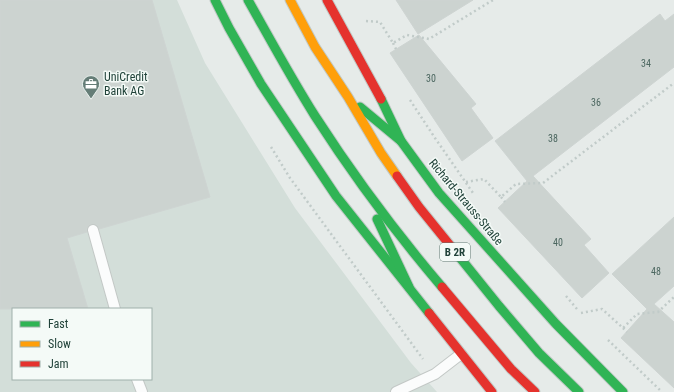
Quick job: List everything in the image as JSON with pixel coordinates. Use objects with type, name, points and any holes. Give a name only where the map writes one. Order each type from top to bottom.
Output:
[{"type":"main road","points":[[215,0],[262,84],[336,196],[492,392]]},
{"type":"main road","name":"B 2R","points":[[248,0],[286,70],[315,116],[359,180],[431,274],[511,369],[535,392]]},
{"type":"main road","name":"B 2R","points":[[290,0],[315,47],[348,97],[381,153],[419,207],[539,353],[579,392]]},
{"type":"main road","name":"Richard-Strauss-Straße","points":[[327,0],[375,86],[401,141],[439,193],[556,324],[623,392]]},
{"type":"main road","points":[[348,97],[401,141]]},
{"type":"main road","points":[[359,180],[409,288]]},
{"type":"lane","points":[[93,230],[115,308]]},
{"type":"lane","points":[[396,392],[434,374],[461,354]]},
{"type":"lane","points":[[136,380],[137,392]]},
{"type":"lane","points":[[136,380],[142,392]]},
{"type":"path","points":[[392,43],[407,35],[429,38],[493,0]]},
{"type":"path","points":[[359,20],[380,22],[396,49]]},
{"type":"path","points":[[501,197],[516,184],[543,183],[674,83]]},
{"type":"path","points":[[409,98],[475,196]]},
{"type":"path","points":[[466,182],[484,179],[505,202]]},
{"type":"path","points":[[565,295],[584,316]]},
{"type":"path","points":[[623,328],[637,314],[658,312],[674,297]]},
{"type":"path","points":[[581,313],[602,309],[627,332]]},
{"type":"path","points":[[604,336],[662,392]]},
{"type":"shaded area","points":[[0,0],[177,0],[205,63],[295,208],[411,363],[437,392],[0,392]]},
{"type":"building","name":"UniCredit Bank AG","points":[[0,0],[152,0],[210,197],[99,229],[97,225],[92,224],[87,228],[87,232],[67,238],[88,308],[0,309]]},
{"type":"building","points":[[396,0],[473,0],[418,34]]},
{"type":"building","points":[[660,14],[665,21],[674,14],[674,67],[533,176],[591,239],[584,245],[609,273],[582,298],[498,208],[527,181],[495,141]]},
{"type":"building","points":[[419,35],[476,104],[471,108],[493,138],[462,161],[390,53]]},
{"type":"building","points":[[674,217],[674,286],[654,304],[674,322],[674,388],[621,338],[647,309],[612,274]]},
{"type":"traffic: fast","points":[[215,0],[261,84],[336,196],[429,313]]},
{"type":"traffic: fast","points":[[248,0],[329,138],[392,225],[442,287]]},
{"type":"traffic: fast","points":[[381,99],[401,141],[439,193],[556,324],[623,392]]},
{"type":"traffic: fast","points":[[360,107],[401,141]]},
{"type":"traffic: fast","points":[[377,219],[409,287]]},
{"type":"traffic: fast","points":[[453,249],[539,353],[579,392]]},
{"type":"traffic: slow","points":[[290,0],[315,47],[397,176]]},
{"type":"traffic: jam","points":[[327,0],[381,99]]},
{"type":"traffic: jam","points":[[397,176],[419,207],[453,249]]},
{"type":"traffic: jam","points":[[442,287],[511,369],[535,392]]},
{"type":"traffic: jam","points":[[429,313],[492,392]]},
{"type":"place","name":"UniCredit Bank AG","points":[[91,99]]}]
